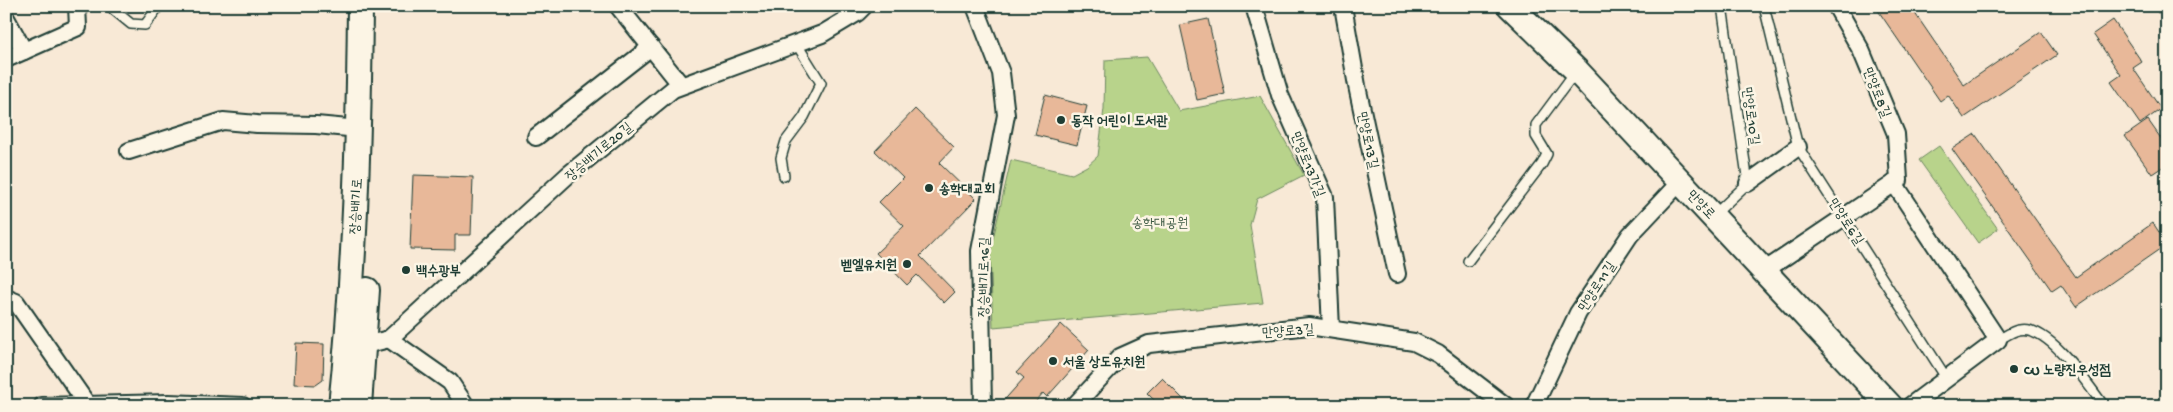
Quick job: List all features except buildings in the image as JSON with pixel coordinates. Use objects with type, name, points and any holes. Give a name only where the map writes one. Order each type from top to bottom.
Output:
[{"type":"street","points":[[6,59],[78,27],[77,6]]},
{"type":"street","name":"장승배기로","points":[[342,406],[348,345],[359,129],[360,6]]},
{"type":"street","name":"장승배기로","points":[[360,406],[365,345],[373,149],[376,6]]},
{"type":"street","points":[[618,6],[682,86]]},
{"type":"street","name":"장승배기로20길","points":[[365,345],[388,339],[568,175],[672,89],[822,34],[857,13],[864,6]]},
{"type":"street","name":"장승배기로16길","points":[[976,6],[1001,73],[1006,115],[980,251],[983,406]]},
{"type":"street","name":"만양로13가길","points":[[1254,6],[1280,95],[1325,197],[1331,329]]},
{"type":"street","name":"만양로13길","points":[[1343,6],[1357,86],[1397,274]]},
{"type":"street","name":"만양로","points":[[1511,6],[1576,70],[1890,406]]},
{"type":"street","name":"만양로8길","points":[[1836,6],[1861,50],[1896,134],[1899,180],[1894,183]]},
{"type":"street","points":[[6,18],[24,51]]},
{"type":"street","points":[[536,137],[651,48]]},
{"type":"street","points":[[129,151],[224,121],[359,129]]},
{"type":"street","points":[[1748,183],[1798,147]]},
{"type":"street","name":"만양로11길","points":[[1534,406],[1578,313],[1630,235],[1681,181]]},
{"type":"street","points":[[1764,271],[1894,183],[1998,340],[1910,406]]},
{"type":"street","points":[[6,298],[16,302],[88,404]]},
{"type":"street","name":"만양로3길","points":[[1074,406],[1120,357],[1150,344],[1309,326],[1414,342],[1438,354],[1506,406]]},
{"type":"street","points":[[388,339],[450,382],[466,406]]},
{"type":"street","points":[[42,406],[88,404],[243,406]]},
{"type":"lane","points":[[108,6],[131,24],[145,25],[159,6]]},
{"type":"lane","name":"만양로10길","points":[[1722,6],[1748,183]]},
{"type":"lane","name":"만양로6길","points":[[1764,6],[1798,147],[1947,379]]},
{"type":"lane","points":[[784,176],[781,158],[786,141],[804,117],[821,83],[796,44]]},
{"type":"lane","points":[[1468,261],[1542,164],[1546,154],[1536,136],[1536,125],[1576,70]]},
{"type":"lane","points":[[1714,216],[1748,183]]},
{"type":"lane","points":[[1998,340],[2019,329],[2032,331],[2047,340],[2064,354],[2104,406]]},
{"type":"green space","name":"송학대공원","points":[[1147,57],[1179,111],[1260,96],[1304,175],[1257,199],[1250,225],[1263,303],[993,327],[990,252],[1011,160],[1072,174],[1087,166],[1098,156],[1104,109],[1105,60]]},
{"type":"green space","points":[[1939,146],[1998,229],[1978,243],[1919,160]]},
{"type":"place","name":"동작 어린이 도서관","points":[[1061,120]]},
{"type":"place","name":"송학대교회","points":[[929,188]]},
{"type":"place","name":"벧엘유치원","points":[[907,264]]},
{"type":"place","name":"백수광부","points":[[406,270]]},
{"type":"place","name":"서울 상도유치원","points":[[1053,361]]},
{"type":"place","name":"CU 노량진우성점","points":[[2014,369]]}]
